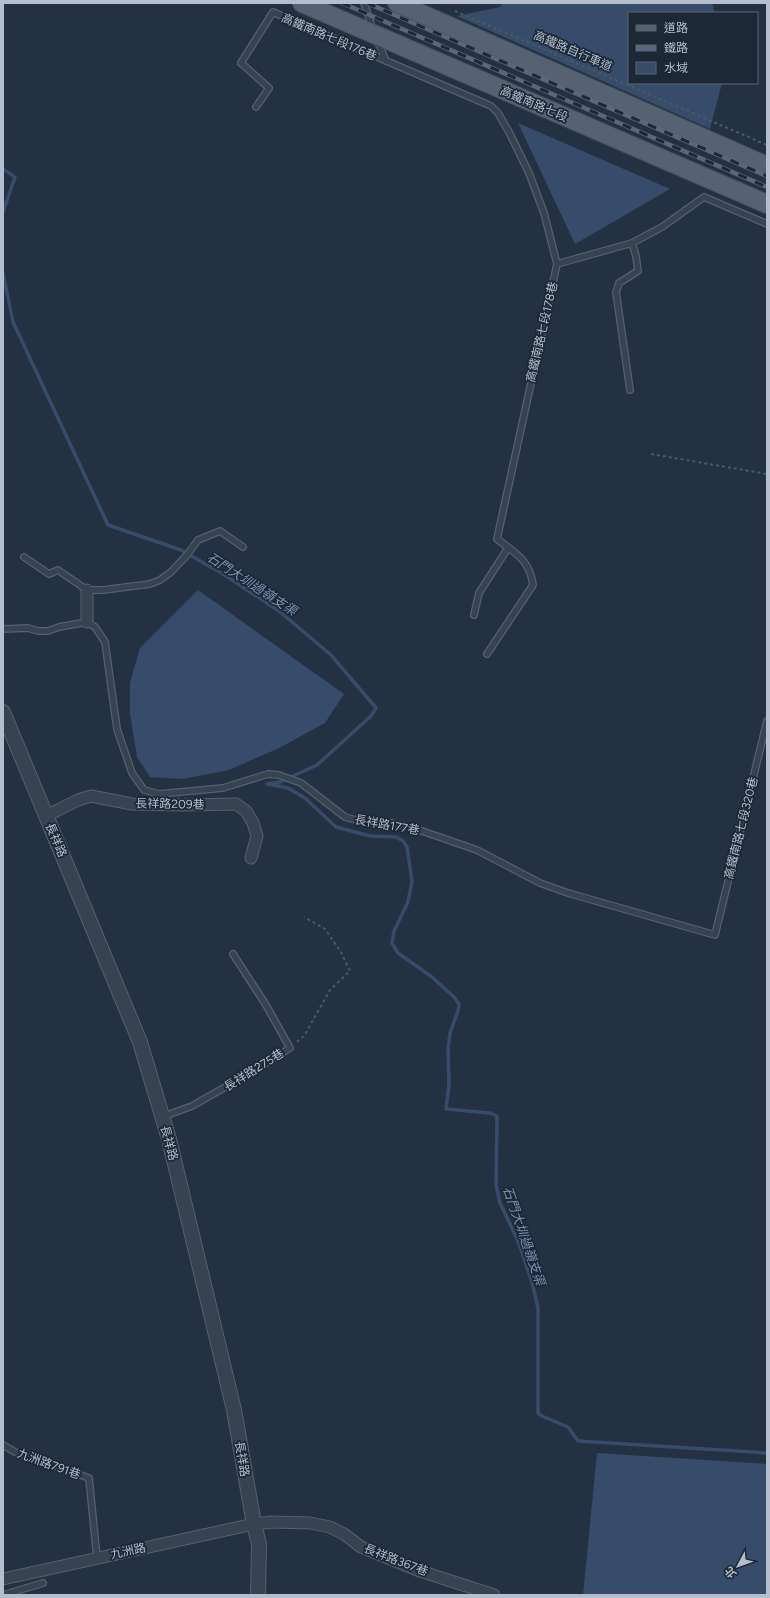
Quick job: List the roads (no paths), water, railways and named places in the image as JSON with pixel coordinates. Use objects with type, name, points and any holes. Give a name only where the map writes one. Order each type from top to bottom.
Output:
[{"type":"main road","name":"高鐵南路七段","points":[[302,3],[375,36],[767,204]]},
{"type":"main road","points":[[397,3],[767,166]]},
{"type":"street","points":[[87,590],[87,622]]},
{"type":"street","name":"長祥路","points":[[3,712],[9,733],[46,816],[140,1042],[162,1117],[199,1261],[234,1410],[254,1524],[259,1544],[258,1595]]},
{"type":"street","name":"長祥路209巷","points":[[46,816],[78,800],[91,796],[132,804],[236,804],[246,811],[253,823],[257,836],[250,858]]},
{"type":"street","name":"長祥路367巷","points":[[254,1524],[272,1522],[310,1523],[330,1527],[344,1534],[361,1547],[417,1570],[494,1595]]},
{"type":"street","name":"九洲路","points":[[3,1579],[254,1524]]},
{"type":"lane","points":[[364,3],[375,36],[386,61]]},
{"type":"lane","name":"高鐵南路七段176巷","points":[[256,106],[269,88],[241,63],[273,12],[386,61]]},
{"type":"lane","name":"高鐵南路七段178巷","points":[[386,61],[491,106],[498,113],[530,173],[544,213],[557,264],[497,539],[527,564],[532,575],[534,585],[487,654]]},
{"type":"lane","points":[[557,264],[632,243],[662,227],[704,197],[767,224]]},
{"type":"lane","points":[[630,390],[616,292],[619,283],[638,271],[632,243]]},
{"type":"lane","points":[[24,557],[49,574],[58,570],[87,590],[103,590],[150,584],[155,582],[171,572],[187,555],[198,540],[220,531],[243,547]]},
{"type":"lane","points":[[474,615],[479,593],[508,548]]},
{"type":"lane","points":[[3,629],[28,628],[38,631],[48,631],[59,626],[87,622]]},
{"type":"lane","name":"長祥路177巷","points":[[87,622],[95,627],[105,642],[117,729],[132,774],[144,790],[159,794],[224,788],[268,774],[280,776],[301,783],[345,817],[363,822],[392,824],[422,831],[477,850],[540,883],[568,893],[715,935]]},
{"type":"lane","name":"高鐵南路七段320巷","points":[[715,935],[767,721]]},
{"type":"lane","name":"長祥路275巷","points":[[162,1117],[192,1106],[259,1068],[290,1048],[266,1005],[233,954]]},
{"type":"lane","name":"九洲路791巷","points":[[3,1445],[15,1452],[89,1478],[97,1558]]},
{"type":"lane","points":[[3,1595],[43,1583]]},
{"type":"water","points":[[502,3],[712,3],[715,12],[628,12],[628,84],[722,84],[710,129],[457,16],[500,7]]},
{"type":"water","points":[[518,123],[670,189],[575,244]]},
{"type":"water","points":[[198,590],[344,694],[325,723],[279,748],[229,770],[183,779],[150,777],[137,757],[130,714],[130,683],[140,648]]},
{"type":"water","points":[[597,1453],[767,1464],[767,1595],[583,1595]]},
{"type":"waterway","name":"石門大圳過嶺支渠","points":[[3,169],[15,177],[3,212]]},
{"type":"waterway","name":"石門大圳過嶺支渠","points":[[3,273],[13,322],[108,525],[181,550],[223,574],[279,611],[331,655],[376,708],[371,716],[317,765],[280,782],[267,784],[288,788],[305,798],[336,827],[370,836],[396,837],[403,841],[407,847],[412,881],[408,902],[394,931],[392,943],[398,953],[432,977],[454,997],[459,1004],[450,1033],[448,1049],[449,1084],[446,1109],[490,1113],[497,1116],[496,1185],[500,1203],[518,1241],[532,1282],[538,1308],[538,1413],[568,1427],[578,1441],[767,1453]]},
{"type":"railway","points":[[342,3],[767,187]]},
{"type":"railway","points":[[367,3],[767,176]]}]
